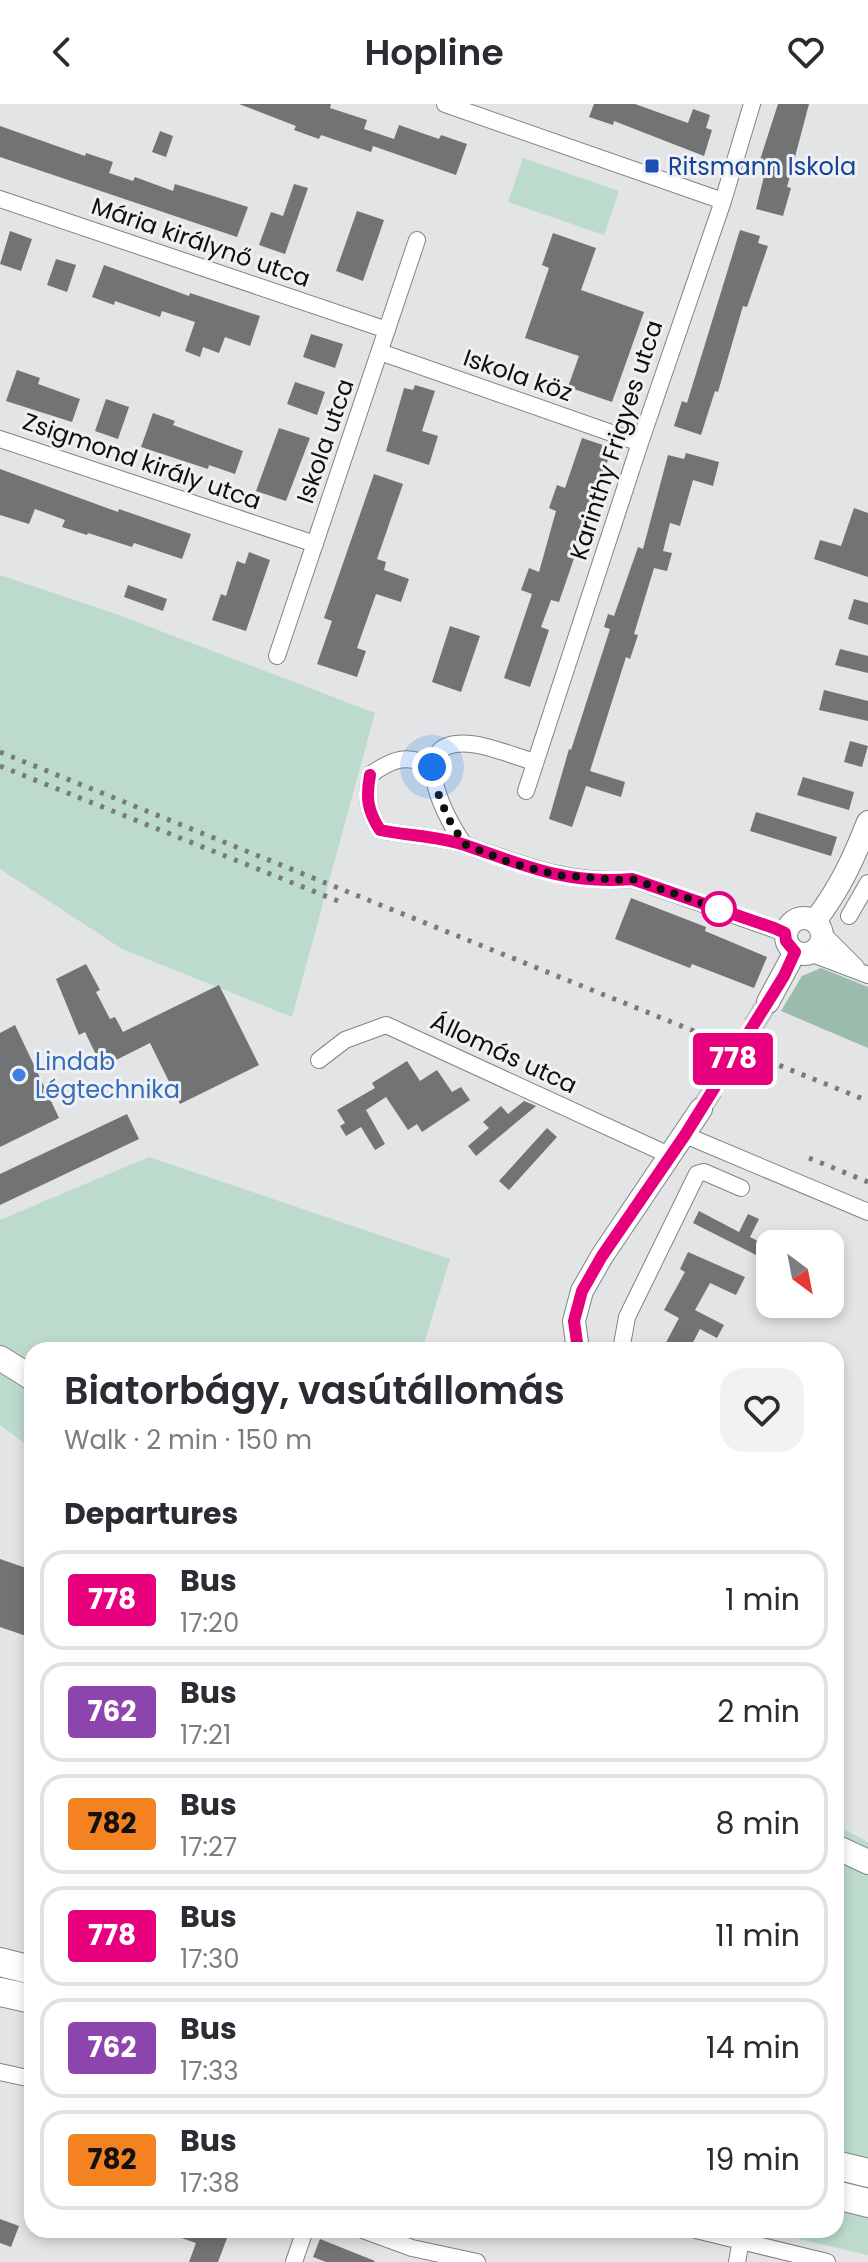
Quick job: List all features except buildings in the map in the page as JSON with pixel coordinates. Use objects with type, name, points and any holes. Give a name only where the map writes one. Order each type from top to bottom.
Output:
[{"type":"highway","points":[[0,1962],[24,1968]]},
{"type":"highway","points":[[0,1992],[24,1997]]},
{"type":"highway","points":[[844,2167],[868,2173]]},
{"type":"highway","points":[[844,2197],[868,2203]]},
{"type":"main road","points":[[0,1358],[24,1373]]},
{"type":"main road","points":[[844,1851],[868,1862]]},
{"type":"street","points":[[445,104],[723,201]]},
{"type":"street","name":"Karinthy Frigyes utca","points":[[526,791],[723,201],[752,104]]},
{"type":"street","name":"Mária királynő utca","points":[[0,199],[387,330]]},
{"type":"street","name":"Iskola utca","points":[[277,656],[417,240]]},
{"type":"street","name":"Iskola köz","points":[[380,352],[640,443]]},
{"type":"street","name":"Zsigmond király utca","points":[[0,439],[315,544]]},
{"type":"street","points":[[464,844],[448,818],[436,788],[432,767],[440,751],[445,746],[468,744],[535,762]]},
{"type":"street","points":[[432,767],[417,759],[396,759],[370,775],[367,802],[380,830],[464,844],[511,863],[557,875],[632,879],[864,973]]},
{"type":"street","points":[[797,946],[820,943],[818,927],[837,892],[859,871],[868,822]]},
{"type":"street","points":[[849,916],[868,883]]},
{"type":"street","points":[[768,1002],[797,946],[789,924],[797,919],[806,917],[864,973]]},
{"type":"street","name":"Állomás utca","points":[[319,1060],[345,1040],[386,1025],[671,1156]]},
{"type":"street","points":[[577,1342],[574,1321],[582,1291],[602,1256],[701,1109]]},
{"type":"street","points":[[685,1135],[868,1212]]},
{"type":"street","points":[[623,1342],[627,1317],[697,1174],[704,1172],[741,1188]]},
{"type":"street","points":[[0,2072],[24,2077]]},
{"type":"street","points":[[294,2262],[302,2238]]},
{"type":"street","points":[[385,2238],[412,2248],[477,2262]]},
{"type":"street","points":[[732,2238],[827,2262]]},
{"type":"street","points":[[737,2262],[741,2240]]},
{"type":"green space","points":[[523,158],[619,191],[604,235],[508,202]]},
{"type":"green space","points":[[0,575],[113,613],[375,713],[292,1017],[122,949],[0,869]]},
{"type":"green space","points":[[821,968],[868,987],[868,1048],[781,1011],[802,976]]},
{"type":"green space","points":[[149,1157],[450,1259],[424,1342],[24,1342],[24,1443],[0,1425],[0,1220]]},
{"type":"green space","points":[[844,1829],[868,1842],[868,2255],[795,2238],[844,2238]]},
{"type":"tunnel","points":[[701,1109],[768,1002]]},
{"type":"railway","points":[[0,752],[868,1101]]},
{"type":"railway","points":[[0,766],[338,901]]},
{"type":"railway","points":[[809,1158],[868,1182]]},
{"type":"bus line","name":"778","points":[[370,775],[367,802],[380,830],[464,844],[511,863],[557,875],[584,879],[632,879],[774,928],[785,933],[789,947],[795,952],[784,976],[685,1135],[602,1256],[582,1291],[574,1321],[576,1342]]},
{"type":"place","name":"Ritsmann Iskola","points":[[652,166]]},
{"type":"place","name":"Lindab Légtechnika","points":[[19,1075]]},
{"type":"route","points":[[432,767],[436,788],[453,830],[464,844],[478,851],[557,875],[584,879],[632,879],[719,909]]}]
